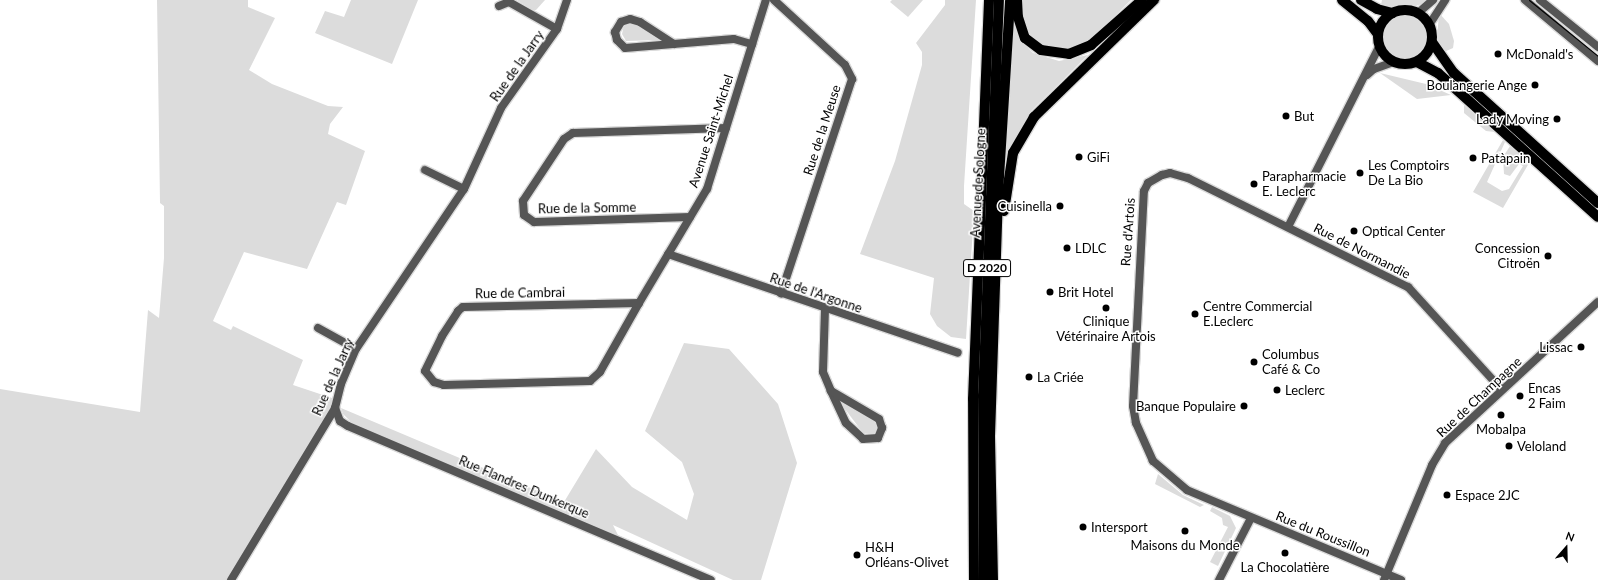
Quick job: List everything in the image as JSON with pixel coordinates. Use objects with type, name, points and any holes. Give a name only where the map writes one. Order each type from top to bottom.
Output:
[{"type":"main road","points":[[983,0],[985,56]]},
{"type":"main road","name":"Avenue de Sologne","points":[[978,536],[973,380],[985,56],[989,0]]},
{"type":"main road","name":"Avenue de Sologne","points":[[978,536],[982,396],[999,0]]},
{"type":"main road","points":[[994,580],[990,436],[1010,0]]},
{"type":"main road","points":[[1017,0],[1018,18],[1025,38],[1041,50],[1069,54],[1090,45],[1142,0]]},
{"type":"main road","points":[[994,324],[1006,189],[1013,153],[1034,117],[1154,0]]},
{"type":"main road","points":[[1342,0],[1368,21],[1377,33],[1379,47],[1392,62],[1409,64],[1417,62],[1427,53],[1432,42]]},
{"type":"main road","points":[[1361,0],[1377,9],[1392,12],[1405,10],[1418,13],[1430,25],[1432,42],[1454,73],[1598,203]]},
{"type":"main road","points":[[1377,33],[1382,21],[1392,12]]},
{"type":"main road","points":[[1417,62],[1438,73],[1598,217]]},
{"type":"main road","points":[[968,580],[968,415],[973,380]]},
{"type":"main road","name":"D 2020","points":[[974,580],[978,536]]},
{"type":"main road","name":"D 2020","points":[[978,536],[984,580]]},
{"type":"street","name":"Rue de la Jarry","points":[[231,580],[335,408],[341,384],[356,349],[464,189],[502,108],[557,29],[567,0]]},
{"type":"street","name":"Avenue Saint-Michel","points":[[639,303],[707,189],[766,0]]},
{"type":"street","name":"Rue de la Meuse","points":[[774,0],[845,65],[852,79],[781,294]]},
{"type":"street","points":[[1418,13],[1434,0]]},
{"type":"street","points":[[1430,25],[1445,0]]},
{"type":"street","points":[[1525,0],[1598,61]]},
{"type":"street","points":[[1540,0],[1598,47]]},
{"type":"street","points":[[499,6],[509,2],[557,29]]},
{"type":"street","points":[[674,44],[640,22],[630,19],[621,22],[615,32],[617,40],[625,48],[674,44],[734,39],[752,44]]},
{"type":"street","points":[[1288,227],[1379,47]]},
{"type":"street","points":[[1362,81],[1374,69],[1392,62]]},
{"type":"street","name":"Rue de la Somme","points":[[690,217],[534,222],[524,215],[523,201],[564,139],[573,133],[726,128]]},
{"type":"street","points":[[425,170],[464,189]]},
{"type":"street","name":"Rue d'Artois","points":[[1251,518],[1186,490],[1153,461],[1136,423],[1132,393],[1141,199],[1154,179],[1170,173],[1180,175],[1288,227]]},
{"type":"street","name":"Rue de Normandie","points":[[1288,227],[1408,288],[1502,390]]},
{"type":"street","name":"Rue de l'Argonne","points":[[668,254],[825,310],[958,353]]},
{"type":"street","name":"Rue de Champagne","points":[[1386,577],[1436,456],[1445,443],[1598,302]]},
{"type":"street","name":"Rue de Cambrai","points":[[639,303],[600,372],[590,382],[444,385],[434,382],[425,371],[442,336],[458,311],[463,307],[639,303]]},
{"type":"street","points":[[825,310],[823,372],[831,391],[846,423],[863,439],[878,438],[882,428],[879,418],[831,391]]},
{"type":"street","points":[[318,328],[356,349]]},
{"type":"street","name":"Rue Flandres Dunkerque","points":[[335,408],[340,421],[348,426],[711,580]]},
{"type":"street","points":[[1219,580],[1251,518]]},
{"type":"street","name":"Rue du Roussillon","points":[[1251,518],[1386,577],[1401,580]]},
{"type":"shaded area","points":[[157,0],[248,0],[248,7],[275,18],[249,70],[272,84],[328,106],[343,107],[330,124],[328,134],[365,151],[346,205],[337,202],[307,269],[244,252],[213,321],[231,330],[233,326],[303,360],[293,385],[332,398],[331,409],[229,580],[0,580],[0,389],[140,412],[148,310],[159,318],[164,258],[164,206],[160,203]]},
{"type":"shaded area","points":[[351,0],[418,0],[392,64],[315,33],[325,11],[344,17]]},
{"type":"shaded area","points":[[517,0],[545,0],[536,10],[532,10]]},
{"type":"shaded area","points":[[892,0],[923,0],[908,17],[890,2]]},
{"type":"shaded area","points":[[945,0],[976,0],[964,186],[964,204],[974,211],[966,339],[951,337],[937,326],[930,314],[934,278],[860,254],[895,161],[922,65],[922,52],[916,43],[945,5]]},
{"type":"shaded area","points":[[1022,0],[1131,0],[1090,40],[1072,49],[1041,45],[1029,37],[1021,17]]},
{"type":"shaded area","points":[[1382,0],[1424,0],[1426,2],[1416,6],[1385,6],[1381,5]]},
{"type":"shaded area","points":[[1439,13],[1449,24],[1454,41],[1453,48],[1444,52],[1437,39]]},
{"type":"shaded area","points":[[1012,14],[1023,43],[1033,53],[1059,61],[1088,55],[1031,111],[1008,157],[1004,152]]},
{"type":"shaded area","points":[[1401,15],[1409,15],[1414,16],[1421,21],[1426,28],[1426,46],[1421,53],[1414,58],[1401,59],[1393,56],[1386,49],[1383,41],[1383,33],[1386,25],[1393,18]]},
{"type":"shaded area","points":[[634,21],[659,39],[626,41],[622,34],[624,25]]},
{"type":"shaded area","points":[[1380,73],[1426,84],[1451,95],[1417,99]]},
{"type":"shaded area","points":[[1464,105],[1495,132],[1486,131],[1464,113]]},
{"type":"shaded area","points":[[1503,140],[1505,142],[1487,182],[1502,191],[1509,189],[1523,166],[1519,164],[1510,176],[1504,174],[1503,157],[1510,146],[1529,163],[1503,208],[1473,192]]},
{"type":"shaded area","points":[[684,343],[729,349],[778,404],[797,463],[761,580],[733,580],[613,525],[619,537],[351,422],[343,414],[341,408],[564,502],[596,449],[632,487],[687,520],[694,494],[682,462],[645,431]]},
{"type":"shaded area","points":[[839,401],[874,419],[879,425],[877,434],[863,433]]},
{"type":"shaded area","points":[[1158,474],[1183,495],[1204,505],[1200,507],[1155,484]]},
{"type":"shaded area","points":[[1212,507],[1230,516],[1236,528],[1218,566],[1210,562],[1228,527],[1223,525],[1222,518],[1210,511]]},
{"type":"tram line","points":[[1529,0],[1598,56]]},
{"type":"place","name":"McDonald's","points":[[1498,54]]},
{"type":"place","name":"Boulangerie Ange","points":[[1535,85]]},
{"type":"place","name":"But","points":[[1286,116]]},
{"type":"place","name":"Lady Moving","points":[[1557,119]]},
{"type":"place","name":"GiFi","points":[[1079,157]]},
{"type":"place","name":"Patàpain","points":[[1473,158]]},
{"type":"place","name":"Les Comptoirs De La Bio","points":[[1360,173]]},
{"type":"place","name":"Parapharmacie E. Leclerc","points":[[1254,184]]},
{"type":"place","name":"Cuisinella","points":[[1060,206]]},
{"type":"place","name":"Optical Center","points":[[1354,231]]},
{"type":"place","name":"LDLC","points":[[1067,248]]},
{"type":"place","name":"Concession Citroën","points":[[1548,256]]},
{"type":"place","name":"Brit Hotel","points":[[1050,292]]},
{"type":"place","name":"Clinique Vétérinaire Artois","points":[[1106,308]]},
{"type":"place","name":"Centre Commercial E.Leclerc","points":[[1195,314]]},
{"type":"place","name":"Lissac","points":[[1581,347]]},
{"type":"place","name":"Columbus Café & Co","points":[[1254,362]]},
{"type":"place","name":"La Criée","points":[[1029,377]]},
{"type":"place","name":"Leclerc","points":[[1277,390]]},
{"type":"place","name":"Encas 2 Faim","points":[[1520,396]]},
{"type":"place","name":"Banque Populaire","points":[[1244,406]]},
{"type":"place","name":"Mobalpa","points":[[1501,415]]},
{"type":"place","name":"Veloland","points":[[1509,446]]},
{"type":"place","name":"Espace 2JC","points":[[1447,495]]},
{"type":"place","name":"Intersport","points":[[1083,527]]},
{"type":"place","name":"Maisons du Monde","points":[[1185,531]]},
{"type":"place","name":"La Chocolatière","points":[[1285,553]]},
{"type":"place","name":"H&H Orléans-Olivet","points":[[857,555]]}]
